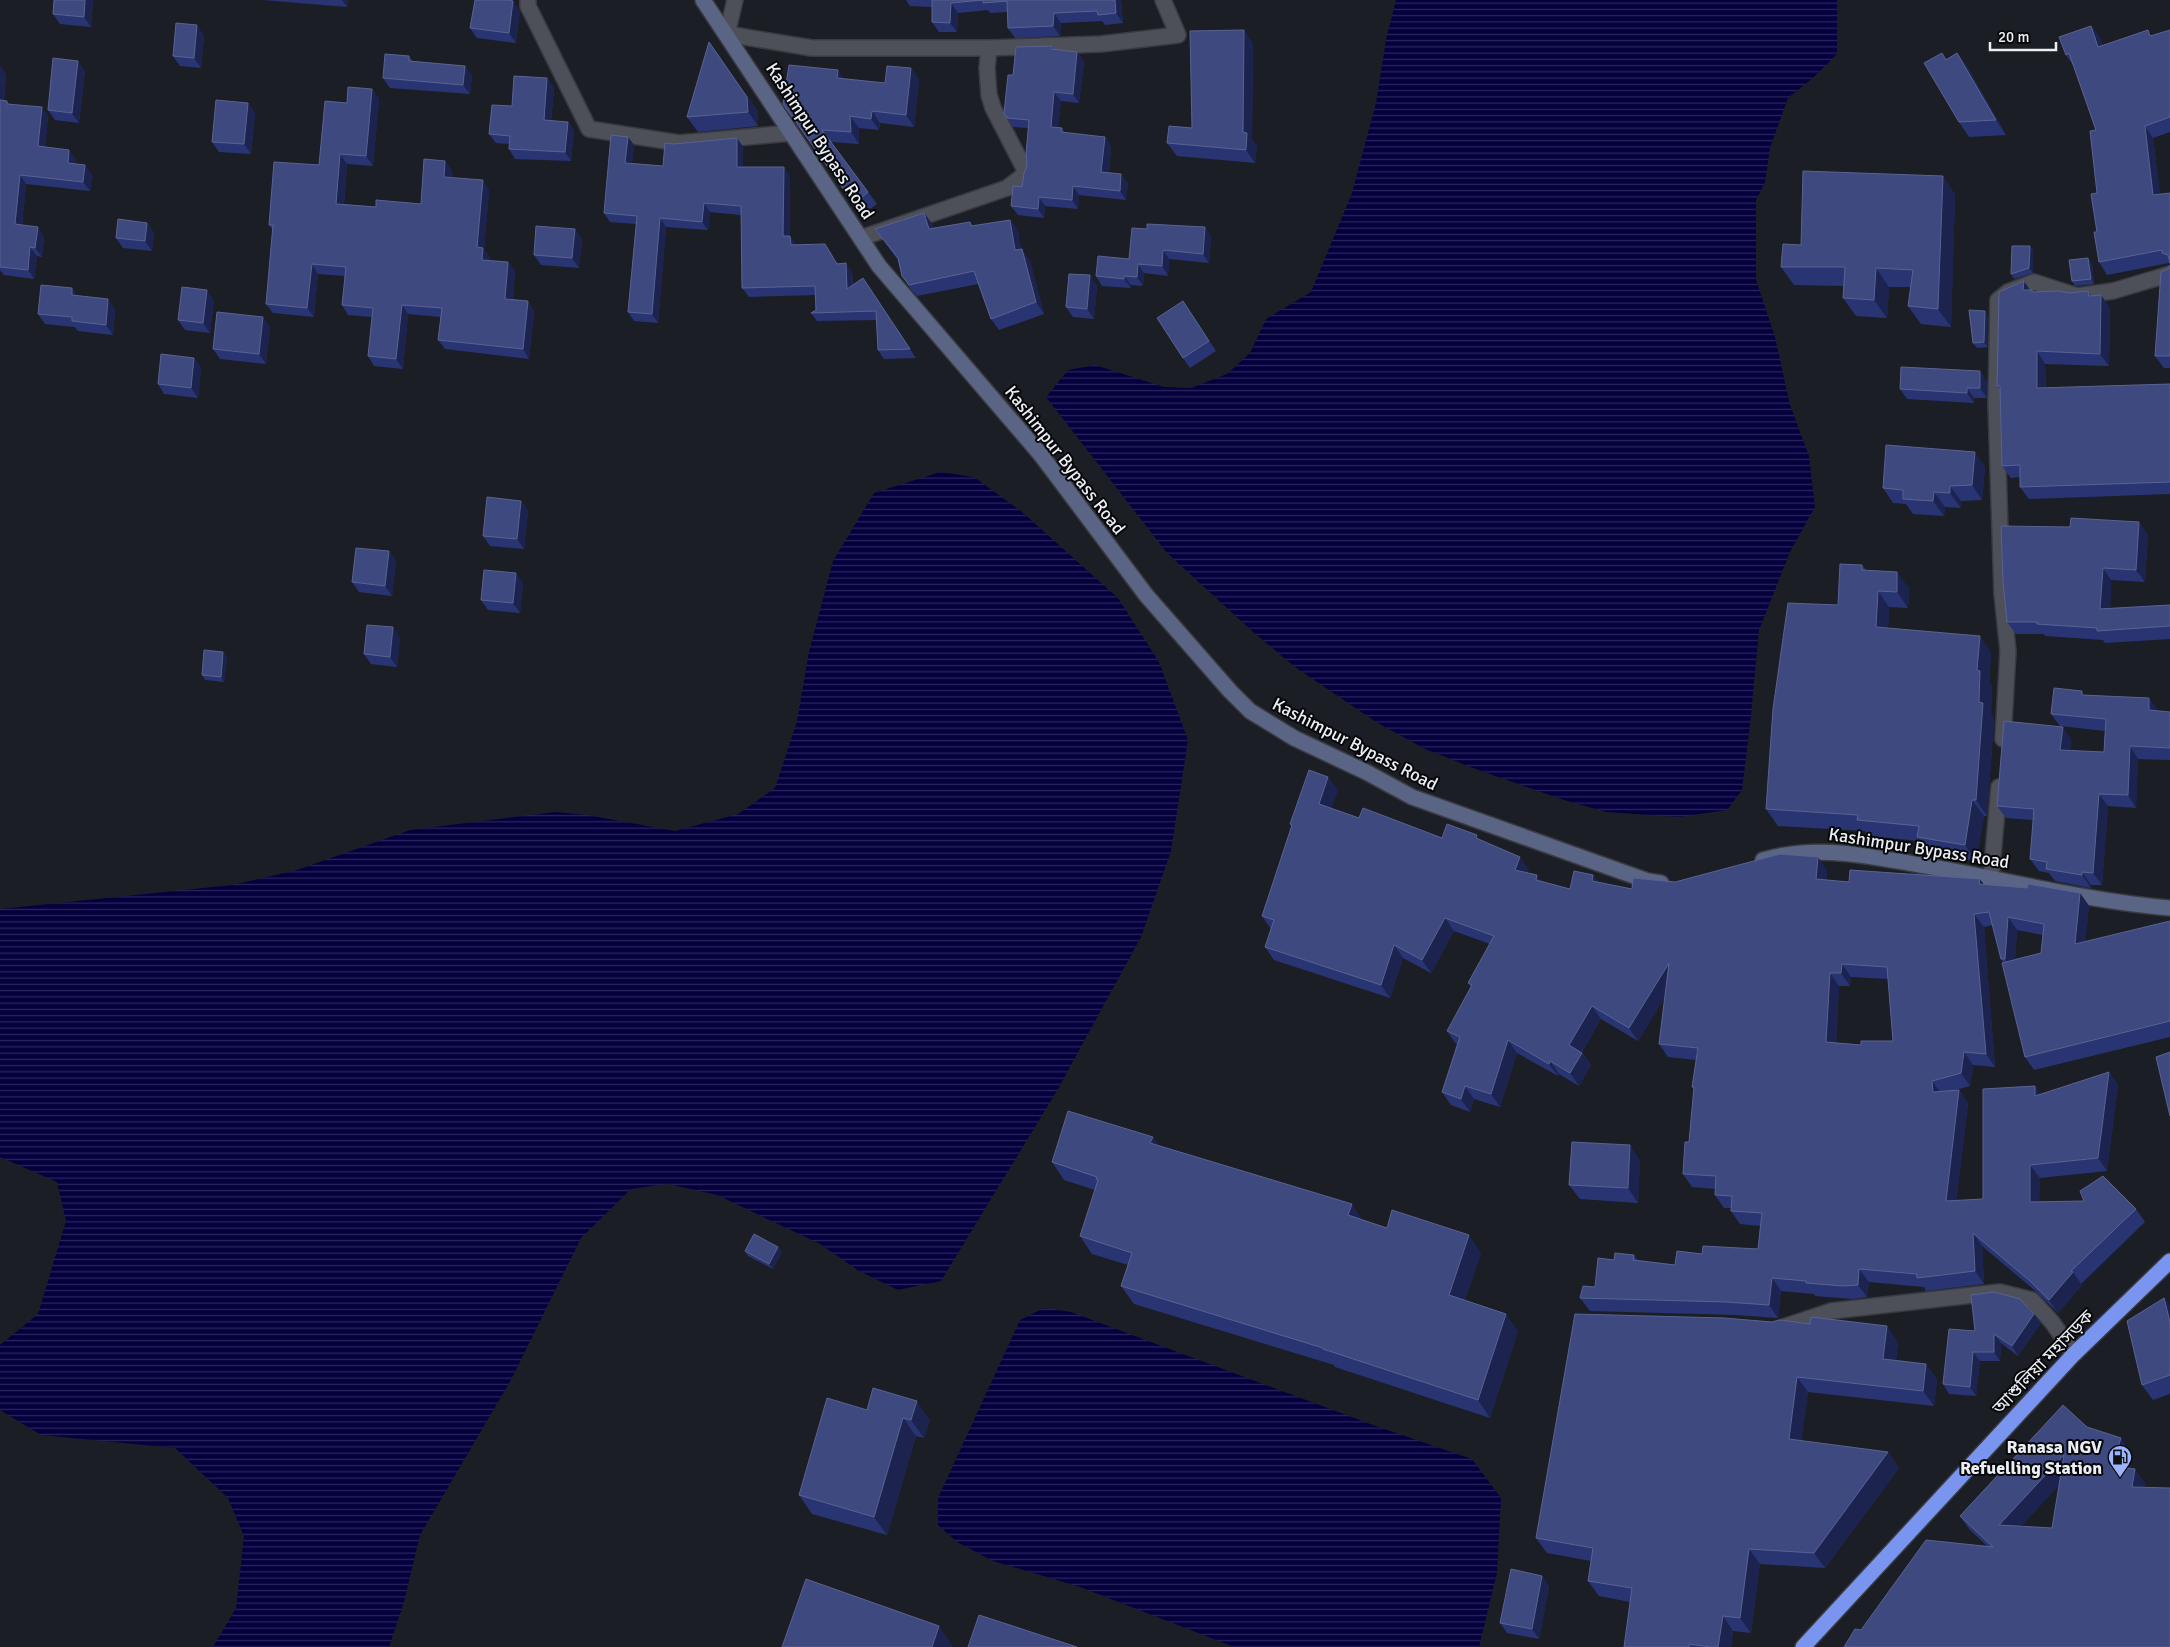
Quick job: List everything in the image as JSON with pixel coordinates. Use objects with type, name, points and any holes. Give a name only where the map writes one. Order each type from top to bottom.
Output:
[{"type":"highway","name":"আশুলিয়া মহাসড়ক","points":[[1803,1647],[2074,1354],[2170,1261]]},
{"type":"main road","name":"Kashimpur Bypass Road","points":[[702,0],[727,34],[879,266],[1041,455],[1146,595],[1230,691],[1250,711],[1294,738],[1366,772],[1412,797],[1648,881],[1665,884],[1679,883]]},
{"type":"main road","name":"Kashimpur Bypass Road","points":[[1749,864],[1784,854],[1825,851],[1991,878],[2069,893],[2170,908]]},
{"type":"street","points":[[528,0],[528,6],[589,128],[679,143],[791,133]]},
{"type":"street","points":[[735,0],[727,34],[812,48],[989,48],[1101,44],[1178,35],[1162,0]]},
{"type":"street","points":[[861,238],[1007,188],[1024,175],[1024,168],[993,108],[989,95],[986,68],[989,48]]},
{"type":"street","points":[[2002,752],[2008,651],[2002,594],[1996,404],[1998,300],[2008,292],[2034,282],[2076,296],[2113,291],[2170,274]]},
{"type":"street","points":[[1991,878],[2001,770]]},
{"type":"street","points":[[1764,1326],[1784,1328],[1831,1310],[2000,1292],[2032,1300],[2052,1322],[2074,1354]]},
{"type":"shaded area","points":[[1396,0],[1837,0],[1837,54],[1814,77],[1788,98],[1770,148],[1765,182],[1756,200],[1756,280],[1775,337],[1790,405],[1809,456],[1815,507],[1790,552],[1759,630],[1742,790],[1727,810],[1679,817],[1606,812],[1561,799],[1481,771],[1425,749],[1376,722],[1295,667],[1252,631],[1167,553],[1046,397],[1068,370],[1095,365],[1164,387],[1191,388],[1227,374],[1250,353],[1266,319],[1311,292],[1352,193],[1376,103],[1386,40]]},
{"type":"shaded area","points":[[940,472],[974,477],[1022,512],[1118,598],[1159,662],[1188,740],[1171,851],[1141,937],[1058,1089],[941,1281],[898,1290],[859,1271],[820,1244],[717,1195],[668,1184],[631,1189],[581,1238],[511,1380],[420,1535],[404,1602],[389,1647],[213,1647],[236,1608],[244,1536],[228,1498],[175,1448],[41,1435],[0,1410],[0,1345],[38,1314],[66,1221],[57,1182],[0,1157],[0,909],[232,885],[297,870],[410,830],[555,812],[587,815],[675,831],[738,814],[775,788],[797,721],[809,652],[833,561],[874,493]]},
{"type":"shaded area","points":[[1044,1308],[1071,1312],[1373,1425],[1472,1459],[1501,1498],[1497,1573],[1479,1647],[1234,1647],[1080,1587],[993,1561],[957,1542],[938,1525],[938,1498],[1020,1320]]},
{"type":"building","points":[[54,0],[85,0],[84,17],[53,14]]},
{"type":"building","points":[[475,0],[513,1],[509,33],[470,28]]},
{"type":"building","points":[[932,0],[983,0],[951,3],[950,23],[932,22]]},
{"type":"building","points":[[983,0],[1115,0],[1116,13],[1098,15],[1097,11],[1054,13],[1053,26],[1008,28],[1007,1],[983,3]]},
{"type":"building","points":[[176,23],[197,25],[194,58],[173,56]]},
{"type":"building","points":[[2091,26],[2098,47],[2148,30],[2150,36],[2170,30],[2170,117],[2145,126],[2153,195],[2170,193],[2170,263],[2168,255],[2162,253],[2162,250],[2099,262],[2094,232],[2097,232],[2091,194],[2097,193],[2090,131],[2096,130],[2069,53],[2066,55],[2059,37]]},
{"type":"building","points":[[1244,30],[1243,132],[1247,133],[1246,150],[1167,143],[1169,126],[1192,128],[1190,31]]},
{"type":"building","points":[[709,42],[747,97],[748,112],[687,117]]},
{"type":"building","points":[[1052,46],[1051,49],[1077,52],[1073,94],[1054,92],[1051,127],[1062,128],[1061,132],[1105,137],[1101,172],[1121,174],[1120,191],[1073,186],[1072,200],[1039,197],[1038,209],[1011,206],[1013,186],[1022,187],[1027,166],[1026,154],[1029,120],[1007,118],[1004,113],[1008,75],[1013,75],[1016,47]]},
{"type":"building","points":[[1942,53],[1946,60],[1957,53],[1996,120],[1959,122],[1924,63]]},
{"type":"building","points":[[385,54],[409,56],[409,61],[465,66],[463,85],[383,78]]},
{"type":"building","points":[[53,58],[78,61],[72,113],[48,110]]},
{"type":"building","points":[[789,65],[838,70],[837,78],[885,83],[887,66],[911,68],[906,115],[872,111],[871,119],[850,116],[851,132],[822,130],[868,192],[854,204],[783,104]]},
{"type":"building","points":[[514,76],[547,78],[544,120],[568,122],[565,152],[509,149],[510,136],[489,134],[492,105],[512,106]]},
{"type":"building","points":[[348,87],[372,89],[366,156],[340,154],[336,204],[376,207],[376,200],[421,204],[424,159],[445,161],[444,177],[483,180],[477,247],[483,248],[482,260],[508,262],[505,299],[528,301],[523,349],[438,340],[442,308],[402,305],[396,359],[368,356],[373,308],[342,305],[346,267],[312,264],[307,308],[266,304],[273,225],[269,225],[274,162],[319,165],[325,101],[347,103]]},
{"type":"building","points":[[0,100],[7,101],[7,104],[42,107],[38,146],[69,150],[68,163],[85,165],[83,182],[20,175],[15,224],[38,227],[35,248],[30,247],[28,270],[0,267]]},
{"type":"building","points":[[216,100],[248,103],[244,144],[212,142]]},
{"type":"building","points":[[611,135],[628,137],[625,163],[663,166],[665,143],[674,144],[737,138],[737,167],[784,167],[783,236],[790,236],[791,245],[825,244],[837,264],[846,263],[847,289],[863,278],[910,349],[878,350],[876,311],[811,313],[816,310],[815,286],[742,288],[741,206],[704,203],[702,222],[660,218],[652,314],[628,312],[637,216],[604,213]]},
{"type":"building","points":[[1803,171],[1943,176],[1938,309],[1908,306],[1913,270],[1876,268],[1874,300],[1843,298],[1845,267],[1781,267],[1783,244],[1801,245]]},
{"type":"building","points":[[924,213],[929,229],[970,222],[971,226],[1010,220],[1015,250],[1022,249],[1036,302],[991,319],[974,271],[909,285],[902,276],[898,258],[875,229]]},
{"type":"building","points":[[118,219],[147,223],[145,241],[116,238]]},
{"type":"building","points":[[1147,224],[1205,227],[1203,254],[1163,250],[1162,266],[1138,264],[1137,277],[1124,276],[1124,279],[1096,276],[1098,256],[1129,259],[1132,228],[1147,229]]},
{"type":"building","points":[[536,226],[575,229],[572,258],[534,255]]},
{"type":"building","points":[[2012,246],[2030,246],[2029,268],[2011,274]]},
{"type":"building","points":[[2088,258],[2091,279],[2072,281],[2069,260]]},
{"type":"building","points":[[2170,265],[2170,356],[2155,356],[2161,272],[2168,269]]},
{"type":"building","points":[[1069,274],[1090,275],[1087,309],[1066,307]]},
{"type":"building","points":[[2024,281],[2023,290],[2032,290],[2032,292],[2059,291],[2069,293],[2088,291],[2089,296],[2101,295],[2100,354],[2037,351],[2037,388],[2170,384],[2170,482],[2020,487],[2020,465],[2002,466],[2000,386],[1997,386],[1999,292]]},
{"type":"building","points":[[41,285],[72,288],[72,295],[108,299],[106,325],[72,321],[72,317],[38,314]]},
{"type":"building","points":[[182,287],[207,290],[203,323],[178,320]]},
{"type":"building","points":[[1183,301],[1209,341],[1183,358],[1157,318]]},
{"type":"building","points":[[1969,310],[1985,311],[1984,342],[1973,343]]},
{"type":"building","points":[[217,312],[263,317],[259,354],[213,349]]},
{"type":"building","points":[[161,354],[194,358],[191,388],[158,384]]},
{"type":"building","points":[[1901,367],[1980,371],[1980,388],[1967,388],[1967,393],[1900,389]]},
{"type":"building","points":[[1886,445],[1975,452],[1972,485],[1950,486],[1950,493],[1934,492],[1933,501],[1903,499],[1903,490],[1883,488]]},
{"type":"building","points":[[487,497],[521,501],[517,539],[483,536]]},
{"type":"building","points":[[2071,518],[2139,522],[2136,570],[2103,568],[2100,609],[2170,605],[2170,626],[2097,631],[2097,628],[2037,624],[2037,622],[2007,622],[2001,526],[2070,527]]},
{"type":"building","points":[[356,548],[389,551],[385,586],[352,582]]},
{"type":"building","points":[[1840,564],[1862,565],[1862,570],[1897,572],[1897,592],[1878,591],[1876,627],[1980,636],[1977,670],[1980,671],[1979,702],[1983,703],[1976,800],[1972,800],[1965,845],[1917,837],[1919,826],[1857,820],[1858,815],[1766,809],[1773,709],[1788,603],[1838,605]]},
{"type":"building","points":[[484,570],[516,573],[513,603],[481,600]]},
{"type":"building","points":[[367,625],[393,627],[390,657],[364,654]]},
{"type":"building","points":[[204,650],[223,652],[221,677],[202,675]]},
{"type":"building","points":[[2054,688],[2082,691],[2082,695],[2149,698],[2149,710],[2170,712],[2170,748],[2130,746],[2128,795],[2099,794],[2093,873],[2082,872],[2082,875],[2046,869],[2047,862],[2030,859],[2034,809],[1997,806],[2004,721],[2063,727],[2060,750],[2104,752],[2106,719],[2051,714]]},
{"type":"building","points":[[1309,770],[1328,777],[1319,804],[1359,818],[1363,808],[1442,838],[1447,824],[1477,835],[1476,838],[1520,857],[1515,870],[1537,875],[1536,880],[1570,889],[1574,871],[1593,875],[1592,881],[1632,889],[1633,878],[1675,882],[1780,854],[1818,857],[1816,879],[1849,882],[1850,870],[1980,879],[1979,884],[2027,888],[2028,884],[2080,893],[2075,944],[2170,921],[2170,1021],[2025,1057],[2002,963],[2041,953],[2044,924],[2008,917],[2005,959],[2001,959],[1989,912],[1974,914],[1986,1054],[1964,1052],[1961,1073],[1932,1081],[1933,1092],[1959,1090],[1946,1201],[1983,1199],[1983,1089],[2035,1086],[2035,1096],[2109,1072],[2098,1158],[2030,1165],[2030,1202],[2084,1201],[2080,1191],[2103,1176],[2136,1209],[2071,1271],[2073,1272],[2049,1300],[2030,1281],[1973,1233],[1975,1271],[1917,1278],[1917,1274],[1859,1269],[1858,1285],[1843,1286],[1772,1278],[1769,1305],[1580,1298],[1583,1286],[1595,1287],[1598,1258],[1614,1260],[1615,1253],[1634,1255],[1633,1260],[1675,1265],[1677,1251],[1702,1254],[1703,1246],[1758,1249],[1762,1213],[1731,1211],[1732,1196],[1715,1195],[1716,1176],[1683,1174],[1685,1142],[1689,1142],[1694,1087],[1692,1087],[1698,1048],[1659,1044],[1669,963],[1629,1028],[1592,1006],[1569,1045],[1582,1053],[1570,1073],[1550,1061],[1549,1064],[1508,1040],[1491,1094],[1465,1086],[1461,1099],[1442,1092],[1460,1037],[1447,1031],[1472,985],[1468,983],[1494,936],[1445,918],[1422,960],[1394,945],[1381,985],[1265,947],[1274,920],[1262,916],[1292,825],[1290,824]],"holes":[[[1842,964],[1887,967],[1893,1041],[1861,1041],[1861,1045],[1826,1042],[1830,973],[1841,973]]]},
{"type":"building","points":[[2170,1052],[2170,1116],[2156,1057]]},
{"type":"building","points":[[1068,1111],[1153,1137],[1150,1143],[1352,1204],[1348,1215],[1387,1228],[1392,1210],[1469,1235],[1449,1295],[1506,1314],[1478,1400],[1323,1348],[1121,1286],[1132,1253],[1080,1236],[1098,1180],[1096,1179],[1097,1177],[1052,1162]]},
{"type":"building","points":[[1572,1142],[1630,1145],[1628,1188],[1569,1185]]},
{"type":"building","points":[[754,1234],[778,1247],[769,1264],[745,1251]]},
{"type":"building","points":[[1994,1292],[2020,1299],[2034,1314],[2012,1346],[1994,1334],[1994,1352],[1973,1352],[1970,1387],[1943,1384],[1949,1329],[1975,1331],[1971,1295]]},
{"type":"building","points":[[2164,1298],[2170,1322],[2170,1375],[2142,1385],[2127,1321]]},
{"type":"building","points":[[1575,1314],[1724,1318],[1772,1322],[1780,1320],[1810,1324],[1811,1317],[1887,1326],[1883,1359],[1926,1364],[1923,1391],[1797,1377],[1789,1439],[1888,1452],[1814,1553],[1749,1549],[1740,1618],[1723,1616],[1718,1647],[1689,1644],[1689,1647],[1624,1647],[1632,1588],[1588,1581],[1593,1548],[1536,1538]]},
{"type":"building","points":[[873,1388],[917,1401],[911,1420],[903,1418],[874,1517],[799,1495],[827,1398],[867,1410]]},
{"type":"building","points":[[2063,1405],[2087,1427],[2121,1438],[2112,1466],[2135,1469],[2132,1487],[2170,1488],[2170,1647],[1844,1647],[1855,1629],[1861,1630],[1926,1540],[1993,1547],[1960,1516]],"holes":[[[2064,1455],[2052,1528],[1999,1525]]]},
{"type":"building","points":[[1511,1569],[1542,1576],[1532,1629],[1500,1623]]},
{"type":"building","points":[[806,1579],[939,1626],[932,1647],[782,1647]]},
{"type":"building","points":[[979,1615],[1077,1647],[968,1647]]},
{"type":"place","name":"Ranasa NGV Refuelling Station","points":[[2120,1478]]}]
